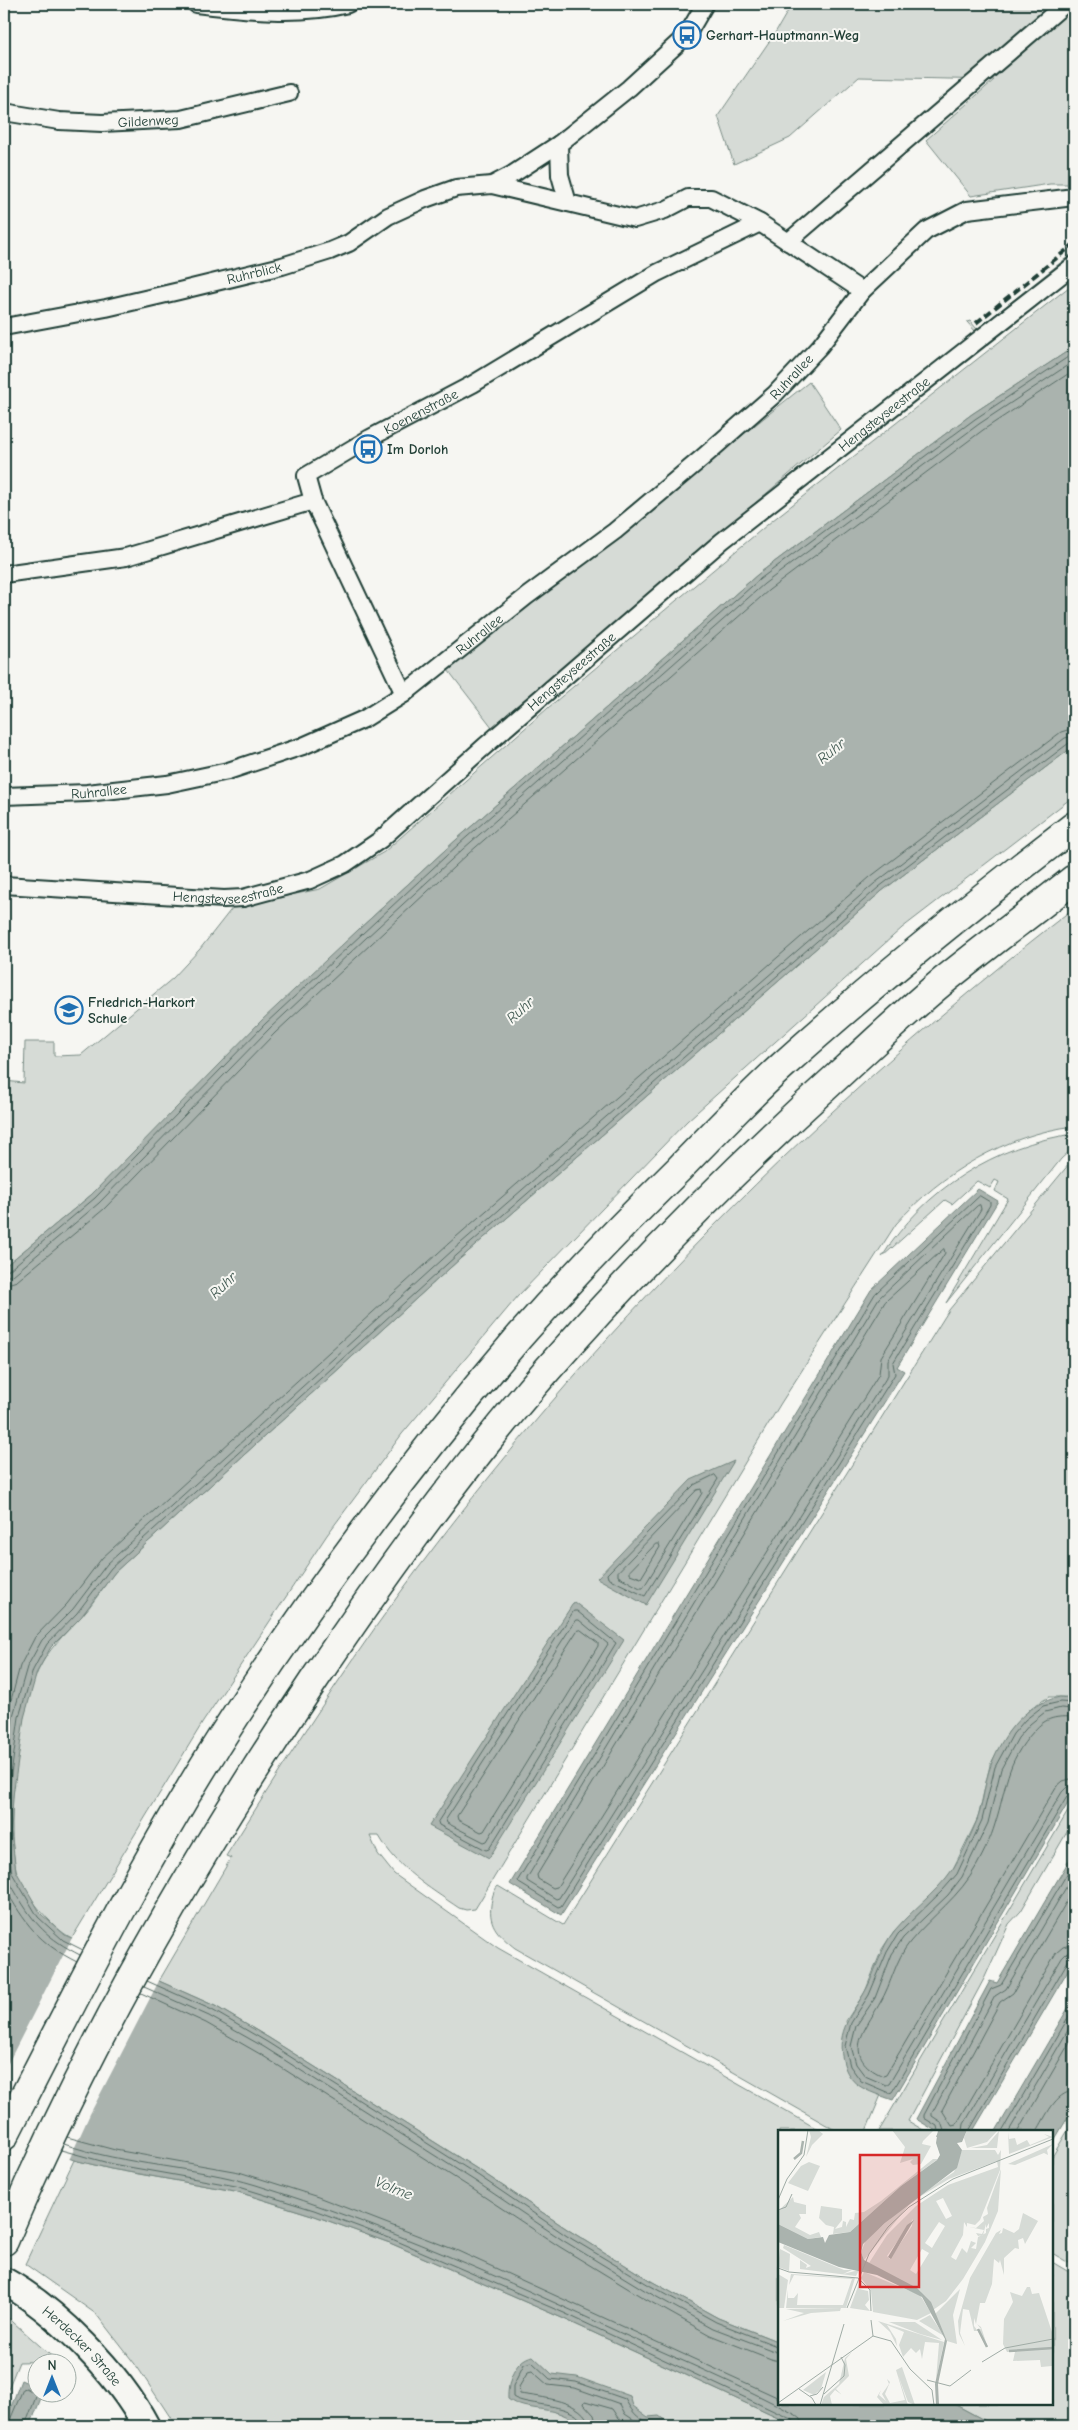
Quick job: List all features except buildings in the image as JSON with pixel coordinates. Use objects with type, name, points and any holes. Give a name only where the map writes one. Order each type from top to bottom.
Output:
[{"type":"highway","points":[[4,2136],[125,1900],[168,1824],[237,1714],[304,1616],[408,1473],[520,1336],[625,1223],[778,1070],[904,959],[1074,826]]},
{"type":"highway","points":[[4,2241],[35,2167],[162,1920],[267,1750],[385,1576],[478,1453],[546,1371],[649,1259],[814,1097],[940,984],[1074,879]]},
{"type":"main road","name":"Herdecker Straße","points":[[4,2280],[42,2307],[74,2335],[115,2380],[146,2426]]},
{"type":"street","points":[[196,4],[230,8],[289,10],[348,4]]},
{"type":"street","points":[[705,4],[687,35],[629,88],[559,144],[560,175],[568,203],[635,219],[665,210],[688,198],[711,198],[760,223],[862,292],[926,231],[967,210],[1074,197]]},
{"type":"street","points":[[788,242],[1065,4]]},
{"type":"street","name":"Gildenweg","points":[[4,112],[59,121],[181,120],[289,92]]},
{"type":"street","name":"Ruhrblick","points":[[492,185],[559,144]]},
{"type":"street","name":"Ruhrblick","points":[[4,327],[106,308],[282,266],[349,243],[388,216],[456,188],[492,185],[568,203]]},
{"type":"street","name":"Koenenstraße","points":[[313,501],[306,476],[370,438],[473,384],[657,273],[760,223]]},
{"type":"street","name":"Hengsteyseestraße","points":[[4,885],[224,899],[243,898],[287,887],[345,864],[380,840],[485,746],[722,541],[1074,265]]},
{"type":"street","name":"Ruhrallee","points":[[4,796],[87,793],[167,784],[228,770],[303,746],[364,719],[404,694],[526,596],[615,531],[768,400],[820,346],[862,292]]},
{"type":"street","points":[[4,574],[126,557],[313,501],[404,694]]},
{"type":"shaded area","points":[[792,4],[1074,4],[1074,184],[1050,184],[971,196],[926,140],[994,80],[859,77],[790,138],[734,164],[718,116],[775,33]]},
{"type":"shaded area","points":[[1074,252],[1074,255],[976,332],[967,322],[970,321],[977,329]]},
{"type":"shaded area","points":[[1074,283],[1074,347],[972,414],[757,575],[456,840],[358,930],[91,1195],[4,1267],[4,1081],[24,1083],[25,1042],[54,1042],[54,1056],[81,1055],[173,978],[200,949],[233,907],[320,889],[384,852],[556,701],[773,520]]},
{"type":"shaded area","points":[[809,382],[841,430],[492,727],[448,670]]},
{"type":"shaded area","points":[[1074,746],[1074,796],[902,928],[687,1121],[518,1296],[402,1434],[327,1535],[203,1722],[72,1938],[64,1933],[38,1908],[24,1887],[16,1869],[12,1825],[15,1769],[19,1740],[31,1690],[42,1663],[89,1607],[115,1572],[461,1258],[882,891]]},
{"type":"shaded area","points":[[1074,908],[1074,1126],[1024,1138],[999,1147],[976,1159],[934,1188],[896,1224],[781,1403],[475,1909],[466,1910],[459,1908],[436,1893],[404,1868],[379,1836],[370,1836],[378,1854],[394,1874],[498,1948],[819,2130],[778,2130],[778,2342],[718,2318],[651,2281],[269,2038],[215,2006],[159,1981],[231,1858],[226,1856],[289,1756],[332,1690],[400,1593],[473,1497],[549,1405],[630,1314],[713,1227],[799,1142],[980,983]]},
{"type":"shaded area","points":[[1074,1134],[1074,1147],[1061,1159],[946,1303],[1008,1199],[995,1191],[999,1182],[995,1180],[990,1188],[977,1181],[952,1204],[945,1200],[882,1257],[918,1211],[940,1191],[964,1174],[1017,1148],[1045,1139]]},
{"type":"shaded area","points":[[1074,1158],[1074,1697],[1049,1697],[1032,1707],[1009,1731],[990,1765],[978,1818],[952,1871],[940,1887],[894,1931],[882,1949],[865,1992],[846,2021],[859,2085],[881,2095],[866,2130],[835,2130],[515,1948],[500,1935],[493,1925],[491,1919],[492,1897],[498,1886],[563,1925],[949,1310]]},
{"type":"shaded area","points":[[1074,1801],[1074,1820],[1021,1911],[1009,1924],[985,1977],[908,2121],[923,2130],[880,2130]]},
{"type":"shaded area","points":[[1074,2120],[1074,2266],[1053,2254],[1053,2155]]},
{"type":"shaded area","points":[[74,2160],[111,2169],[235,2191],[312,2215],[390,2243],[562,2318],[795,2426],[176,2426],[138,2368],[96,2314],[25,2264]]},
{"type":"shaded area","points":[[1053,2263],[1074,2275],[1074,2426],[995,2426],[956,2405],[1053,2405]]},
{"type":"shaded area","points":[[5,2315],[47,2352],[28,2352],[28,2362],[19,2362],[4,2399]]},
{"type":"water","points":[[1074,347],[1074,746],[882,891],[461,1258],[115,1572],[81,1617],[51,1647],[37,1672],[24,1718],[13,1796],[11,1832],[16,1871],[41,1914],[65,1935],[215,2006],[482,2172],[570,2231],[651,2281],[718,2318],[778,2342],[778,2405],[956,2405],[995,2426],[795,2426],[562,2318],[390,2243],[312,2215],[235,2191],[111,2169],[74,2160],[4,2135],[4,1267],[91,1195],[262,1020],[456,840],[757,575],[972,414]]},
{"type":"water","points":[[978,1189],[998,1201],[897,1367],[904,1371],[561,1915],[510,1884],[871,1290]]},
{"type":"water","points":[[734,1461],[646,1605],[597,1578],[691,1480]]},
{"type":"water","points":[[574,1602],[624,1640],[489,1858],[429,1826]]},
{"type":"water","points":[[1060,1697],[1074,1699],[1074,1793],[893,2100],[866,2090],[853,2081],[847,2073],[844,2064],[841,2044],[848,2019],[867,1987],[890,1937],[903,1921],[946,1878],[960,1857],[977,1820],[985,1785],[996,1753],[1009,1731],[1026,1713],[1048,1700]]},
{"type":"water","points":[[1074,1852],[1074,1960],[974,2130],[934,2130],[916,2119],[990,1981],[997,1983]]},
{"type":"water","points":[[1074,1998],[1074,2107],[1053,2142],[1053,2130],[997,2130]]},
{"type":"water","points":[[533,2356],[552,2374],[577,2377],[630,2396],[633,2406],[648,2417],[659,2416],[673,2426],[580,2426],[562,2414],[516,2404],[508,2399],[513,2372],[521,2362]]},
{"type":"water","points":[[21,2380],[28,2383],[28,2402],[39,2402],[30,2426],[4,2426]]},
{"type":"pier","points":[[73,1936],[160,1979],[90,2114],[69,2160],[4,2137],[4,2071]]},
{"type":"railway","points":[[976,323],[1074,244]]},
{"type":"place","name":"Gerhart-Hauptmann-Weg","points":[[687,35]]},
{"type":"place","name":"Im Dorloh","points":[[368,449]]},
{"type":"place","name":"Friedrich-Harkort Schule","points":[[69,1010]]},
{"type":"water label","name":"Ruhr","points":[[831,751]]},
{"type":"water label","name":"Ruhr","points":[[520,1010]]},
{"type":"water label","name":"Ruhr","points":[[223,1285]]},
{"type":"water label","name":"Volme","points":[[394,2188]]}]
